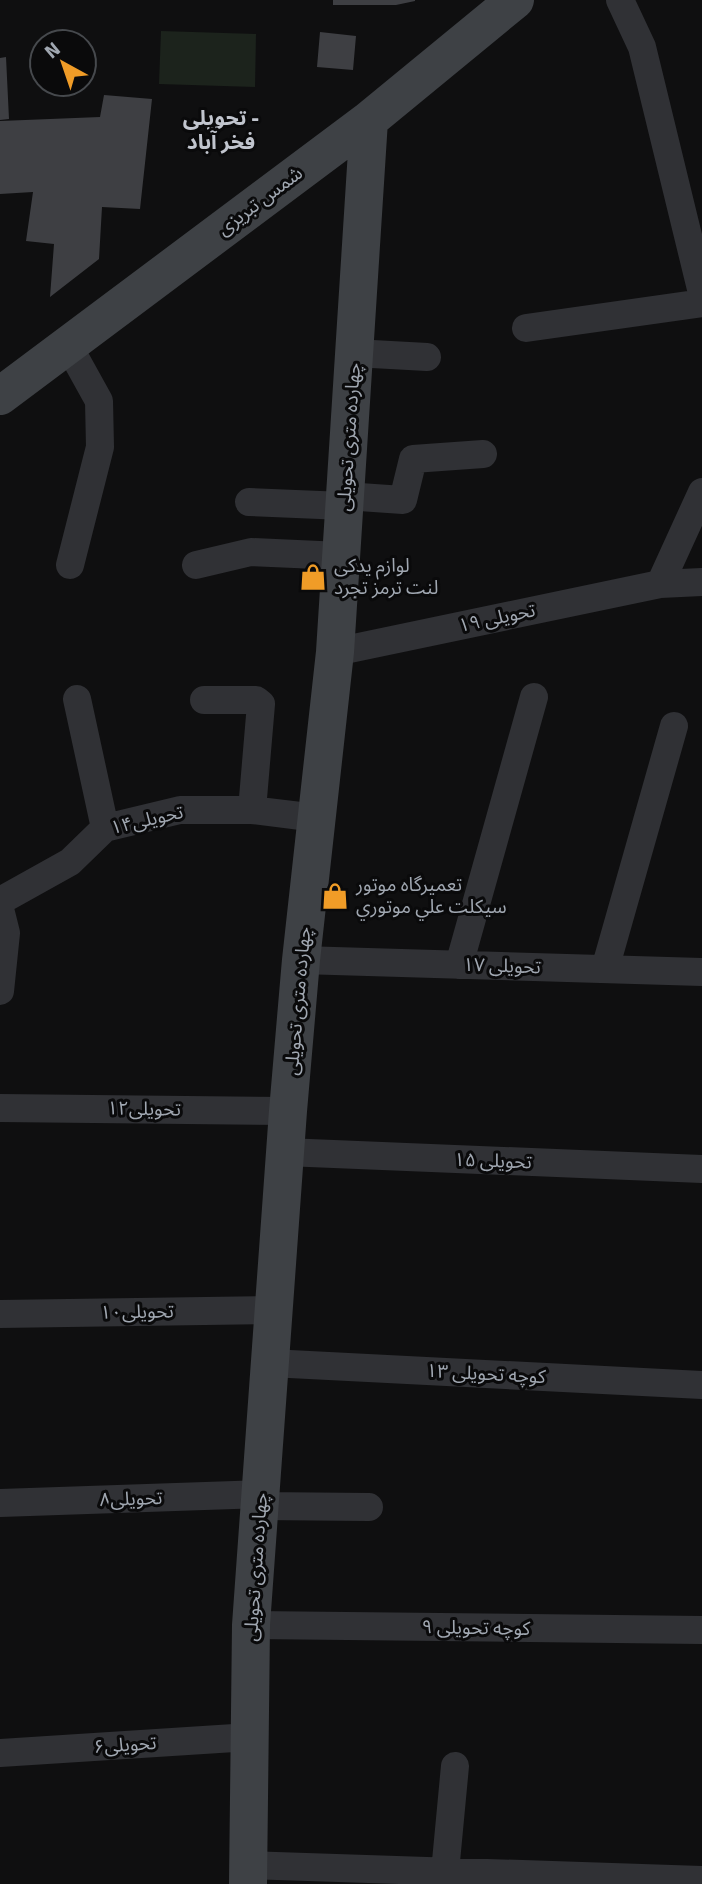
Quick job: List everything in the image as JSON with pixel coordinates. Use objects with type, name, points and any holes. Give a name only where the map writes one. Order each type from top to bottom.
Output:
[{"type":"street","name":"شمس تبریزی","points":[[0,396],[369,120],[516,0]]},
{"type":"street","points":[[620,0],[642,47],[702,293]]},
{"type":"street","name":"چهارده متری تحویلی","points":[[248,1875],[251,1625],[301,960],[335,652],[369,120]]},
{"type":"street","points":[[526,328],[702,303]]},
{"type":"street","points":[[68,345],[99,401],[100,447],[69,565]]},
{"type":"street","points":[[354,353],[427,357]]},
{"type":"street","points":[[249,502],[403,500],[413,459],[483,454]]},
{"type":"street","points":[[660,584],[702,492]]},
{"type":"street","points":[[196,565],[251,552],[341,556]]},
{"type":"street","name":"تحویلی ۱۹","points":[[335,652],[660,584],[702,583]]},
{"type":"street","points":[[459,965],[534,696]]},
{"type":"street","points":[[77,699],[105,828]]},
{"type":"street","points":[[204,700],[256,700],[261,704],[252,810]]},
{"type":"street","points":[[605,969],[674,726]]},
{"type":"street","name":"تحویلی۱۴","points":[[0,901],[71,862],[105,828],[180,810],[252,810],[317,818]]},
{"type":"street","points":[[0,908],[6,933],[0,990]]},
{"type":"street","name":"تحویلی ۱۷","points":[[301,960],[702,972]]},
{"type":"street","name":"تحویلی۱۲","points":[[0,1108],[288,1111]]},
{"type":"street","name":"تحویلی ۱۵","points":[[285,1152],[702,1169]]},
{"type":"street","name":"تحویلی۱۰","points":[[0,1314],[274,1310]]},
{"type":"street","name":"کوچه تحویلی ۱۳","points":[[270,1363],[702,1385]]},
{"type":"street","name":"تحویلی۸","points":[[0,1503],[261,1500],[369,1507]]},
{"type":"street","name":"کوچه تحویلی ۹","points":[[251,1625],[702,1630]]},
{"type":"street","name":"تحویلی۶","points":[[0,1753],[250,1737]]},
{"type":"street","points":[[445,1872],[455,1766]]},
{"type":"street","points":[[248,1875],[445,1872],[702,1880]]},
{"type":"shaded area","points":[[161,31],[256,34],[255,87],[159,84]]},
{"type":"building","points":[[333,0],[415,1],[396,5],[333,5]]},
{"type":"building","points":[[320,32],[356,36],[353,70],[317,67]]},
{"type":"building","points":[[6,57],[9,119],[0,120],[0,58]]},
{"type":"building","points":[[104,95],[152,99],[140,209],[102,207],[99,259],[50,297],[54,244],[26,241],[33,192],[0,194],[0,121],[100,117]]},
{"type":"place","name":"لوازم یدکی لنت ترمز تجرد","points":[[313,577]]},
{"type":"place","name":"تعميرگاه موتور سيكلت علي موتوري","points":[[335,896]]},
{"type":"district","name":"تحویلی - فخر آباد","points":[[221,130]]}]
